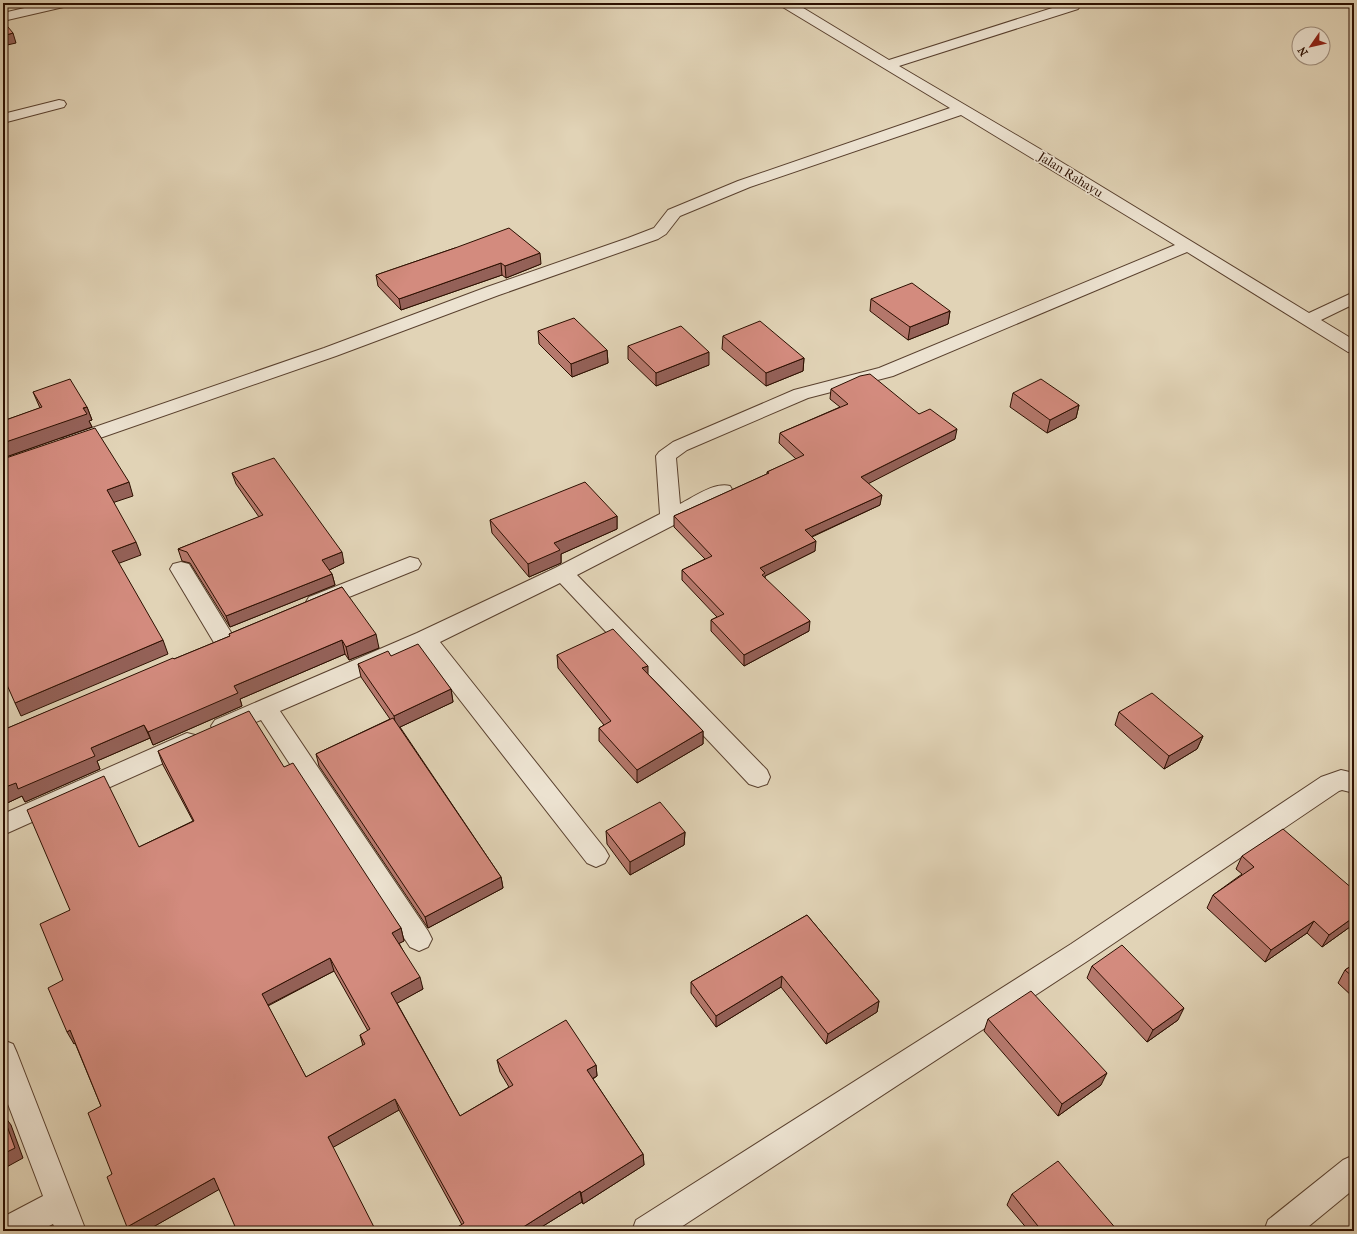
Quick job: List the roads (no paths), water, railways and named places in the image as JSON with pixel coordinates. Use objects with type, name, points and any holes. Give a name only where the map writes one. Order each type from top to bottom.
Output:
[{"type":"street","points":[[3,17],[63,3]]},
{"type":"street","name":"Jalan Rahayu","points":[[786,3],[887,65],[963,109],[1354,348]]},
{"type":"street","points":[[887,65],[1073,6]]},
{"type":"street","points":[[3,119],[59,104]]},
{"type":"street","points":[[52,449],[330,352],[640,240],[660,231],[674,213],[744,184],[963,109]]},
{"type":"street","points":[[671,518],[666,456],[680,446],[801,394],[886,372],[1188,246]]},
{"type":"street","points":[[1308,320],[1354,296]]},
{"type":"street","points":[[3,825],[265,707],[424,639],[563,572],[671,518],[723,490]]},
{"type":"street","points":[[296,611],[410,564]]},
{"type":"street","points":[[181,569],[224,640]]},
{"type":"street","points":[[563,572],[758,777]]},
{"type":"street","points":[[203,650],[246,632]]},
{"type":"street","points":[[424,639],[596,856]]},
{"type":"street","points":[[265,707],[419,939]]},
{"type":"street","points":[[647,1231],[1080,952],[1330,784],[1340,780],[1354,783]]},
{"type":"street","points":[[3,1054],[71,1231]]},
{"type":"street","points":[[1278,1231],[1354,1170]]},
{"type":"street","points":[[7,1231],[61,1203]]}]
